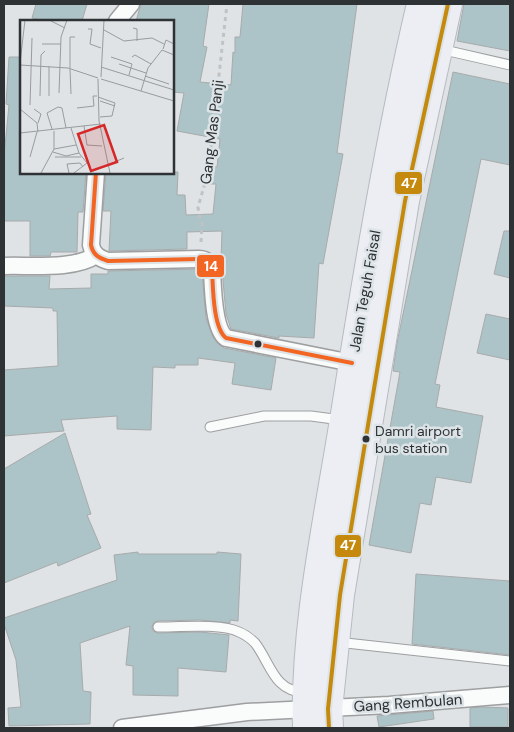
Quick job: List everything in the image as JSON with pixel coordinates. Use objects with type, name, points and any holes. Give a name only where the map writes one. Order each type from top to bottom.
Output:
[{"type":"highway","name":"Jalan Teguh Faisal","points":[[316,713],[334,642],[340,595],[356,422],[352,364],[406,67],[421,4]]},
{"type":"highway","name":"Jalan Teguh Faisal","points":[[316,713],[310,646],[321,560],[356,422],[448,4]]},
{"type":"street","points":[[118,20],[131,4]]},
{"type":"street","points":[[96,174],[91,245],[99,257],[108,261],[201,259],[212,268],[217,324],[223,336],[352,364]]},
{"type":"street","points":[[4,266],[76,264],[99,257]]},
{"type":"street","name":"Gang Rembulan","points":[[122,728],[247,712],[316,713],[510,695]]},
{"type":"lane","points":[[438,49],[510,65]]},
{"type":"lane","points":[[210,427],[264,416],[310,416],[356,422]]},
{"type":"lane","points":[[158,627],[215,627],[238,631],[254,642],[278,682],[296,692],[316,713]]},
{"type":"lane","points":[[334,642],[510,661]]},
{"type":"path","name":"Gang Mas Panji","points":[[201,259],[202,223],[198,215],[198,207],[208,173],[227,4]]},
{"type":"building","points":[[36,4],[87,4],[82,20],[42,20],[32,18]]},
{"type":"building","points":[[141,4],[209,4],[203,46],[207,47],[200,82],[231,85],[235,37],[240,37],[243,4],[357,4],[337,153],[343,154],[323,264],[319,263],[314,338],[279,336],[279,338],[231,329],[226,314],[222,269],[219,260],[221,260],[222,231],[187,232],[187,249],[109,251],[111,211],[103,211],[106,174],[174,174],[174,172],[178,172],[177,195],[185,195],[186,215],[213,214],[216,184],[210,184],[212,166],[217,167],[220,139],[177,131],[184,93],[174,92],[174,20],[136,20]]},
{"type":"building","points":[[464,4],[510,4],[510,51],[457,41]]},
{"type":"building","points":[[9,57],[20,57],[20,174],[86,174],[83,212],[78,212],[77,252],[51,252],[50,256],[30,256],[30,221],[4,221],[4,156],[9,105],[6,104]]},
{"type":"building","points":[[453,72],[510,84],[510,165],[481,159],[435,384],[440,385],[436,407],[483,416],[471,483],[436,477],[431,505],[420,503],[411,553],[369,545],[400,372],[393,371],[397,343]]},
{"type":"building","points":[[504,231],[510,231],[510,278],[494,274]]},
{"type":"building","points":[[200,269],[202,272],[206,318],[213,337],[224,348],[276,358],[271,390],[232,384],[235,363],[198,358],[198,365],[175,365],[175,368],[153,367],[151,430],[117,429],[117,416],[61,420],[64,431],[4,436],[4,370],[58,366],[57,311],[53,311],[53,308],[4,306],[4,276],[50,276],[49,289],[91,288],[91,274],[108,274],[108,271]]},
{"type":"building","points":[[486,314],[510,319],[510,360],[477,353]]},
{"type":"building","points":[[65,433],[91,514],[87,515],[101,548],[58,566],[57,562],[4,583],[4,469]]},
{"type":"building","points":[[138,552],[138,554],[217,554],[217,552],[241,554],[238,621],[230,620],[230,623],[200,620],[158,621],[154,622],[152,627],[153,631],[158,633],[200,632],[229,635],[226,672],[178,668],[178,696],[133,695],[133,666],[126,665],[130,626],[80,643],[83,691],[91,692],[90,724],[9,726],[8,708],[21,707],[16,660],[4,624],[4,618],[117,580],[114,555]]},
{"type":"building","points":[[416,574],[510,581],[510,655],[412,644]]},
{"type":"building","points":[[470,708],[508,708],[508,727],[470,727]]},
{"type":"building","points":[[433,711],[434,719],[379,727],[377,716]]},
{"type":"transit line","name":"47","points":[[329,728],[328,709],[340,595],[405,201],[448,4]]},
{"type":"transit line","name":"14","points":[[96,174],[91,245],[97,256],[108,261],[204,260],[209,263],[212,270],[216,317],[218,326],[226,338],[352,363]]},
{"type":"place","name":"Damri airport bus station","points":[[366,439]]}]
